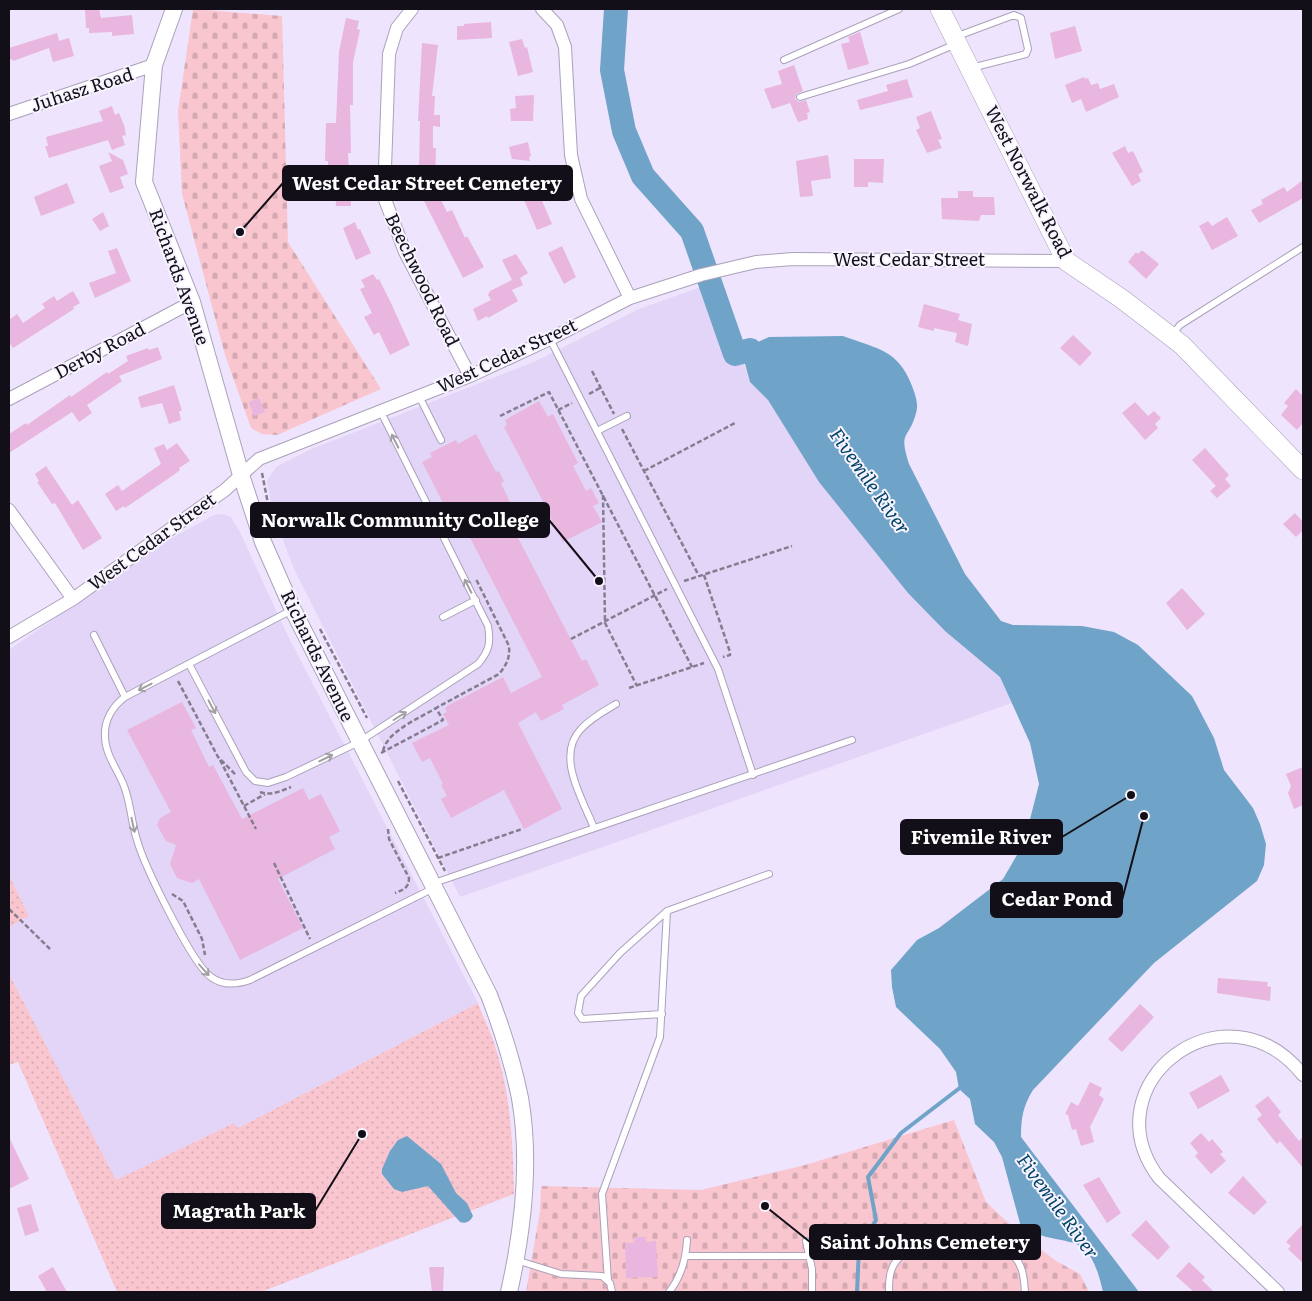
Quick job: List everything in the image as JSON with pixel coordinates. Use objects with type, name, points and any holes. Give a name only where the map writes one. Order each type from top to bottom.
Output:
[{"type":"main road","name":"West Norwalk Road","points":[[940,9],[1066,261],[1122,299],[1182,345],[1303,470]]},
{"type":"street","name":"Richards Avenue","points":[[174,9],[154,65],[144,182],[192,302],[241,474],[263,542],[293,610],[359,742],[439,883],[490,995],[508,1045],[520,1100],[526,1162],[516,1260],[509,1292]]},
{"type":"street","name":"Beechwood Road","points":[[412,9],[397,28],[389,54],[384,197],[402,245],[470,376]]},
{"type":"street","points":[[542,9],[557,25],[565,47],[571,155],[577,186],[581,199],[630,298]]},
{"type":"street","name":"Juhasz Road","points":[[9,114],[154,65]]},
{"type":"street","name":"West Cedar Street","points":[[9,637],[74,599],[225,490],[259,459],[470,376],[550,339],[630,298],[701,275],[756,262],[793,259],[1066,261]]},
{"type":"street","name":"Derby Road","points":[[9,399],[192,302]]},
{"type":"street","points":[[9,510],[74,599]]},
{"type":"street","points":[[1278,1292],[1159,1178],[1148,1162],[1142,1146],[1140,1119],[1146,1094],[1155,1075],[1168,1060],[1199,1041],[1230,1036],[1263,1042],[1281,1053],[1303,1075]]},
{"type":"lane","points":[[784,60],[899,9]]},
{"type":"lane","points":[[800,97],[909,64],[956,40],[1014,15],[1021,18],[1028,49],[1026,54],[970,68]]},
{"type":"lane","points":[[1171,336],[1180,324],[1303,246]]},
{"type":"lane","points":[[550,339],[718,669],[753,774]]},
{"type":"lane","points":[[419,396],[441,440]]},
{"type":"lane","points":[[189,664],[246,772],[255,781],[268,783],[281,779],[359,742],[478,664],[488,654],[491,640],[488,626],[380,410]]},
{"type":"lane","points":[[596,431],[627,416]]},
{"type":"lane","points":[[443,617],[476,600]]},
{"type":"lane","points":[[293,610],[125,697],[109,715],[104,734],[106,747],[126,791],[137,840],[146,864],[193,956],[208,976],[229,984],[250,980],[439,883],[852,740]]},
{"type":"lane","points":[[94,635],[125,697]]},
{"type":"lane","points":[[594,828],[571,769],[571,747],[580,729],[616,704]]},
{"type":"lane","points":[[662,1014],[582,1019],[578,1013],[581,996],[620,953],[667,911],[769,874]]},
{"type":"lane","points":[[612,1292],[608,1281],[602,1194],[660,1036],[667,911]]},
{"type":"lane","points":[[669,1292],[677,1280],[686,1256],[687,1240]]},
{"type":"lane","points":[[806,1240],[810,1256],[812,1292]]},
{"type":"lane","points":[[889,1292],[890,1272],[897,1260],[907,1252],[923,1249],[991,1246],[1006,1250],[1016,1258],[1024,1274],[1025,1292]]},
{"type":"lane","points":[[686,1256],[810,1256]]},
{"type":"lane","points":[[516,1260],[554,1273],[598,1276],[608,1281]]},
{"type":"path","points":[[592,371],[700,576]]},
{"type":"path","points":[[588,394],[600,388]]},
{"type":"path","points":[[500,416],[549,392],[692,667]]},
{"type":"path","points":[[558,410],[572,403]]},
{"type":"path","points":[[644,471],[734,424]]},
{"type":"path","points":[[259,459],[271,519]]},
{"type":"path","points":[[603,494],[605,623],[637,686]]},
{"type":"path","points":[[684,582],[792,546]]},
{"type":"path","points":[[704,575],[730,652],[730,655],[723,657]]},
{"type":"path","points":[[570,639],[605,623],[668,589]]},
{"type":"path","points":[[319,627],[367,718]]},
{"type":"path","points":[[629,688],[704,663]]},
{"type":"path","points":[[171,685],[179,681],[256,829]]},
{"type":"path","points":[[383,752],[384,745],[391,737],[436,708]]},
{"type":"path","points":[[218,757],[241,781]]},
{"type":"path","points":[[397,779],[438,858],[439,883]]},
{"type":"path","points":[[244,806],[266,794],[280,792],[297,783]]},
{"type":"path","points":[[256,791],[266,794]]},
{"type":"path","points":[[384,822],[389,840],[409,878],[409,884],[405,889],[395,894]]},
{"type":"path","points":[[438,858],[522,830]]},
{"type":"path","points":[[274,863],[312,938],[304,942]]},
{"type":"path","points":[[169,888],[173,896],[183,902],[187,909],[202,939],[206,958]]},
{"type":"path","points":[[9,909],[50,949]]},
{"type":"shaded area","points":[[715,282],[750,382],[768,400],[819,482],[908,593],[945,631],[1000,677],[1012,703],[460,897],[294,569],[273,513],[267,481],[276,467],[309,450],[536,361],[639,309]]},
{"type":"shaded area","points":[[224,514],[231,517],[240,532],[287,634],[478,1003],[238,1128],[234,1123],[116,1181],[9,974],[9,927],[29,916],[9,875],[9,650],[163,543],[214,515]]},
{"type":"green space","points":[[193,9],[282,16],[288,242],[381,389],[277,435],[262,434],[251,428],[225,355],[182,194],[178,111]]},
{"type":"green space","points":[[9,875],[29,916],[9,927]]},
{"type":"green space","points":[[9,974],[116,1180],[234,1123],[238,1128],[478,1003],[493,1041],[505,1082],[512,1138],[514,1194],[261,1292],[117,1292],[18,1062],[9,1065]]},
{"type":"green space","points":[[954,1120],[986,1202],[1016,1230],[1056,1261],[1080,1274],[1089,1292],[526,1292],[540,1211],[541,1186],[701,1190],[805,1165]]},
{"type":"water","points":[[843,336],[885,352],[900,364],[906,374],[914,392],[917,407],[904,445],[909,464],[965,574],[1001,621],[1013,625],[1082,626],[1114,632],[1138,645],[1192,696],[1214,738],[1224,770],[1253,808],[1260,824],[1266,844],[1264,865],[1257,881],[1154,963],[1033,1090],[1023,1112],[1021,1137],[1139,1292],[1103,1292],[1091,1257],[1083,1248],[1074,1243],[1038,1234],[1021,1227],[1002,1157],[994,1142],[975,1124],[970,1099],[959,1089],[956,1072],[940,1049],[896,1007],[891,970],[917,940],[939,928],[1003,879],[1024,843],[1039,784],[1030,743],[1000,677],[945,631],[908,593],[819,482],[768,400],[750,382],[744,360],[758,342],[769,337]]},
{"type":"water","points":[[407,1136],[441,1164],[456,1193],[467,1203],[473,1216],[469,1221],[466,1223],[460,1222],[428,1186],[402,1192],[394,1189],[382,1174],[382,1169],[390,1151],[398,1140]]},
{"type":"building","points":[[85,9],[99,9],[101,18],[132,15],[134,34],[112,36],[112,32],[89,33],[89,28],[86,28]]},
{"type":"building","points":[[346,18],[359,21],[357,29],[360,30],[353,62],[353,105],[350,105],[351,153],[348,153],[351,206],[336,206],[335,187],[329,187],[328,161],[325,161],[326,123],[336,123],[339,52]]},
{"type":"building","points":[[491,22],[492,38],[457,40],[457,26]]},
{"type":"building","points":[[1075,26],[1082,51],[1055,59],[1050,33]]},
{"type":"building","points":[[860,32],[869,64],[848,70],[841,44],[850,42],[848,37]]},
{"type":"building","points":[[57,33],[59,41],[69,38],[74,56],[53,62],[49,48],[13,61],[12,59],[9,60],[9,48]]},
{"type":"building","points":[[522,39],[525,48],[527,47],[533,72],[518,76],[509,42]]},
{"type":"building","points":[[422,43],[438,45],[432,96],[435,96],[434,115],[440,115],[440,127],[433,126],[433,148],[436,148],[435,182],[421,182],[421,174],[419,174],[420,121],[418,121]]},
{"type":"building","points":[[794,65],[803,91],[796,94],[795,99],[799,102],[806,100],[810,112],[807,113],[808,119],[798,122],[790,103],[772,109],[764,89],[782,84],[778,71]]},
{"type":"building","points":[[1084,77],[1085,79],[1088,78],[1091,85],[1098,83],[1100,89],[1114,84],[1119,97],[1086,112],[1081,99],[1072,103],[1065,85]]},
{"type":"building","points":[[907,79],[913,97],[860,110],[857,100],[888,91],[886,85]]},
{"type":"building","points":[[534,95],[533,121],[511,121],[510,109],[516,108],[515,96]]},
{"type":"building","points":[[112,106],[115,115],[119,113],[124,125],[126,135],[122,136],[125,145],[112,150],[108,140],[49,158],[45,146],[48,146],[46,137],[103,121],[99,111]]},
{"type":"building","points":[[931,111],[942,139],[938,140],[942,148],[927,153],[916,130],[920,128],[916,117]]},
{"type":"building","points":[[528,142],[531,156],[529,157],[530,161],[512,159],[509,147]]},
{"type":"building","points":[[1125,146],[1128,153],[1133,151],[1143,172],[1138,174],[1141,181],[1132,186],[1112,153]]},
{"type":"building","points":[[108,152],[123,160],[128,174],[120,177],[124,188],[110,193],[99,166],[112,161]]},
{"type":"building","points":[[828,155],[831,178],[811,181],[813,196],[800,197],[796,161]]},
{"type":"building","points":[[854,159],[884,159],[883,183],[868,182],[868,187],[854,187]]},
{"type":"building","points":[[1303,180],[1303,198],[1259,223],[1251,210],[1263,204],[1261,200],[1284,187],[1287,192]]},
{"type":"building","points":[[67,183],[75,203],[41,216],[34,197]]},
{"type":"building","points":[[537,189],[552,224],[537,230],[522,195]]},
{"type":"building","points":[[958,191],[973,191],[973,197],[994,197],[995,215],[981,215],[979,221],[942,219],[941,198],[958,198]]},
{"type":"building","points":[[438,194],[447,212],[452,210],[465,238],[467,236],[484,267],[463,278],[424,201]]},
{"type":"building","points":[[103,212],[109,226],[100,231],[92,219]]},
{"type":"building","points":[[1227,217],[1238,236],[1212,250],[1199,226],[1208,221],[1212,226]]},
{"type":"building","points":[[355,222],[371,253],[356,260],[343,228]]},
{"type":"building","points":[[562,246],[576,277],[564,284],[548,253]]},
{"type":"building","points":[[117,248],[131,281],[95,298],[89,283],[116,273],[108,251]]},
{"type":"building","points":[[1141,251],[1159,264],[1146,279],[1128,262],[1136,252],[1138,254]]},
{"type":"building","points":[[516,254],[528,273],[520,278],[523,285],[512,290],[518,301],[488,318],[487,316],[478,321],[473,309],[491,300],[488,295],[490,291],[512,280],[502,260]]},
{"type":"building","points":[[373,274],[377,280],[379,279],[410,345],[390,355],[379,332],[374,335],[364,317],[372,313],[360,289],[365,287],[361,280]]},
{"type":"building","points":[[73,291],[80,303],[73,307],[74,309],[13,348],[9,342],[9,320],[17,314],[23,323],[45,308],[42,304],[54,296],[57,301]]},
{"type":"building","points":[[924,304],[960,314],[958,320],[972,324],[968,346],[955,342],[957,333],[934,328],[934,331],[918,327]]},
{"type":"building","points":[[1073,335],[1092,353],[1080,366],[1060,348]]},
{"type":"building","points":[[158,347],[162,359],[119,376],[122,381],[87,405],[92,413],[79,422],[72,412],[9,453],[9,434],[26,423],[27,425],[70,395],[71,397],[107,372],[108,374],[128,361],[126,356],[148,348],[149,350]]},
{"type":"building","points":[[174,385],[182,411],[179,411],[181,420],[169,424],[162,403],[141,408],[138,397]]},
{"type":"building","points":[[1296,389],[1303,396],[1303,423],[1297,430],[1281,415],[1288,406],[1284,403]]},
{"type":"building","points":[[259,398],[265,412],[254,416],[249,402]]},
{"type":"building","points":[[539,401],[548,417],[553,414],[578,463],[573,466],[586,491],[591,488],[599,503],[593,506],[602,522],[563,542],[550,517],[516,534],[582,661],[586,659],[599,685],[562,705],[564,709],[541,721],[536,712],[518,723],[562,809],[524,829],[504,790],[451,818],[441,799],[447,796],[441,785],[443,784],[430,758],[422,762],[412,743],[449,725],[443,714],[447,712],[445,709],[447,706],[503,677],[511,693],[542,677],[463,524],[456,528],[422,462],[432,457],[430,453],[456,440],[458,444],[476,434],[496,472],[499,471],[504,482],[501,483],[519,522],[546,507],[504,427],[507,425],[505,420]]},
{"type":"building","points":[[1135,402],[1148,416],[1154,411],[1161,418],[1155,424],[1158,428],[1145,440],[1122,413]]},
{"type":"building","points":[[177,443],[190,461],[179,468],[180,470],[175,474],[125,508],[124,506],[116,511],[105,494],[118,485],[122,491],[161,464],[154,448],[164,444],[167,450]]},
{"type":"building","points":[[1205,448],[1229,475],[1225,479],[1231,486],[1217,498],[1210,491],[1216,486],[1192,460]]},
{"type":"building","points":[[46,466],[72,505],[78,500],[102,538],[83,550],[55,503],[52,504],[37,482],[39,481],[35,474]]},
{"type":"building","points":[[1295,513],[1303,522],[1303,530],[1296,537],[1283,524]]},
{"type":"building","points":[[1182,588],[1205,614],[1187,630],[1166,603]]},
{"type":"building","points":[[182,702],[196,728],[191,730],[209,767],[213,765],[242,819],[303,788],[309,800],[321,794],[340,831],[329,837],[335,849],[278,879],[303,928],[240,960],[199,879],[192,883],[177,878],[170,864],[176,845],[166,841],[157,825],[160,818],[171,812],[127,730]]},
{"type":"building","points":[[1303,767],[1303,805],[1294,809],[1288,793],[1291,786],[1286,774]]},
{"type":"building","points":[[1218,978],[1268,982],[1267,986],[1271,987],[1270,1001],[1217,993]]},
{"type":"building","points":[[1140,1004],[1154,1017],[1122,1052],[1108,1039]]},
{"type":"building","points":[[1221,1075],[1230,1091],[1198,1109],[1189,1093]]},
{"type":"building","points":[[1090,1082],[1102,1088],[1099,1095],[1104,1099],[1090,1127],[1094,1142],[1081,1146],[1076,1129],[1072,1130],[1068,1115],[1065,1114],[1071,1102],[1078,1106]]},
{"type":"building","points":[[1268,1096],[1281,1112],[1278,1115],[1299,1141],[1303,1137],[1303,1168],[1280,1141],[1277,1144],[1257,1119],[1262,1115],[1255,1106]]},
{"type":"building","points":[[1201,1133],[1209,1142],[1212,1139],[1223,1152],[1220,1154],[1226,1161],[1211,1174],[1195,1156],[1198,1153],[1190,1143]]},
{"type":"building","points":[[9,1137],[29,1179],[9,1189]]},
{"type":"building","points":[[1243,1176],[1267,1202],[1254,1215],[1228,1193]]},
{"type":"building","points":[[1099,1177],[1121,1213],[1107,1223],[1083,1185]]},
{"type":"building","points":[[31,1204],[39,1231],[25,1236],[17,1208]]},
{"type":"building","points":[[1146,1220],[1170,1247],[1158,1260],[1131,1235]]},
{"type":"building","points":[[1303,1224],[1303,1263],[1288,1249],[1291,1246],[1286,1242]]},
{"type":"building","points":[[634,1237],[646,1237],[646,1242],[656,1241],[658,1277],[626,1278],[625,1243],[634,1243]]},
{"type":"building","points":[[1189,1262],[1205,1277],[1202,1280],[1214,1292],[1194,1292],[1176,1276]]},
{"type":"building","points":[[53,1267],[67,1292],[47,1292],[38,1276]]},
{"type":"building","points":[[429,1267],[444,1267],[443,1292],[432,1292]]},
{"type":"waterway","name":"Fivemile River","points":[[616,9],[612,70],[624,131],[643,176],[692,231],[735,354],[750,350]]},
{"type":"waterway","points":[[857,1292],[859,1249],[876,1220],[868,1177],[901,1133],[961,1087]]},
{"type":"place","name":"West Cedar Street Cemetery","points":[[240,232]]},
{"type":"place","name":"Norwalk Community College","points":[[599,581]]},
{"type":"place","name":"Fivemile River","points":[[1131,795]]},
{"type":"place","name":"Cedar Pond","points":[[1144,816]]},
{"type":"place","name":"Magrath Park","points":[[362,1134]]},
{"type":"place","name":"Saint Johns Cemetery","points":[[765,1206]]}]
